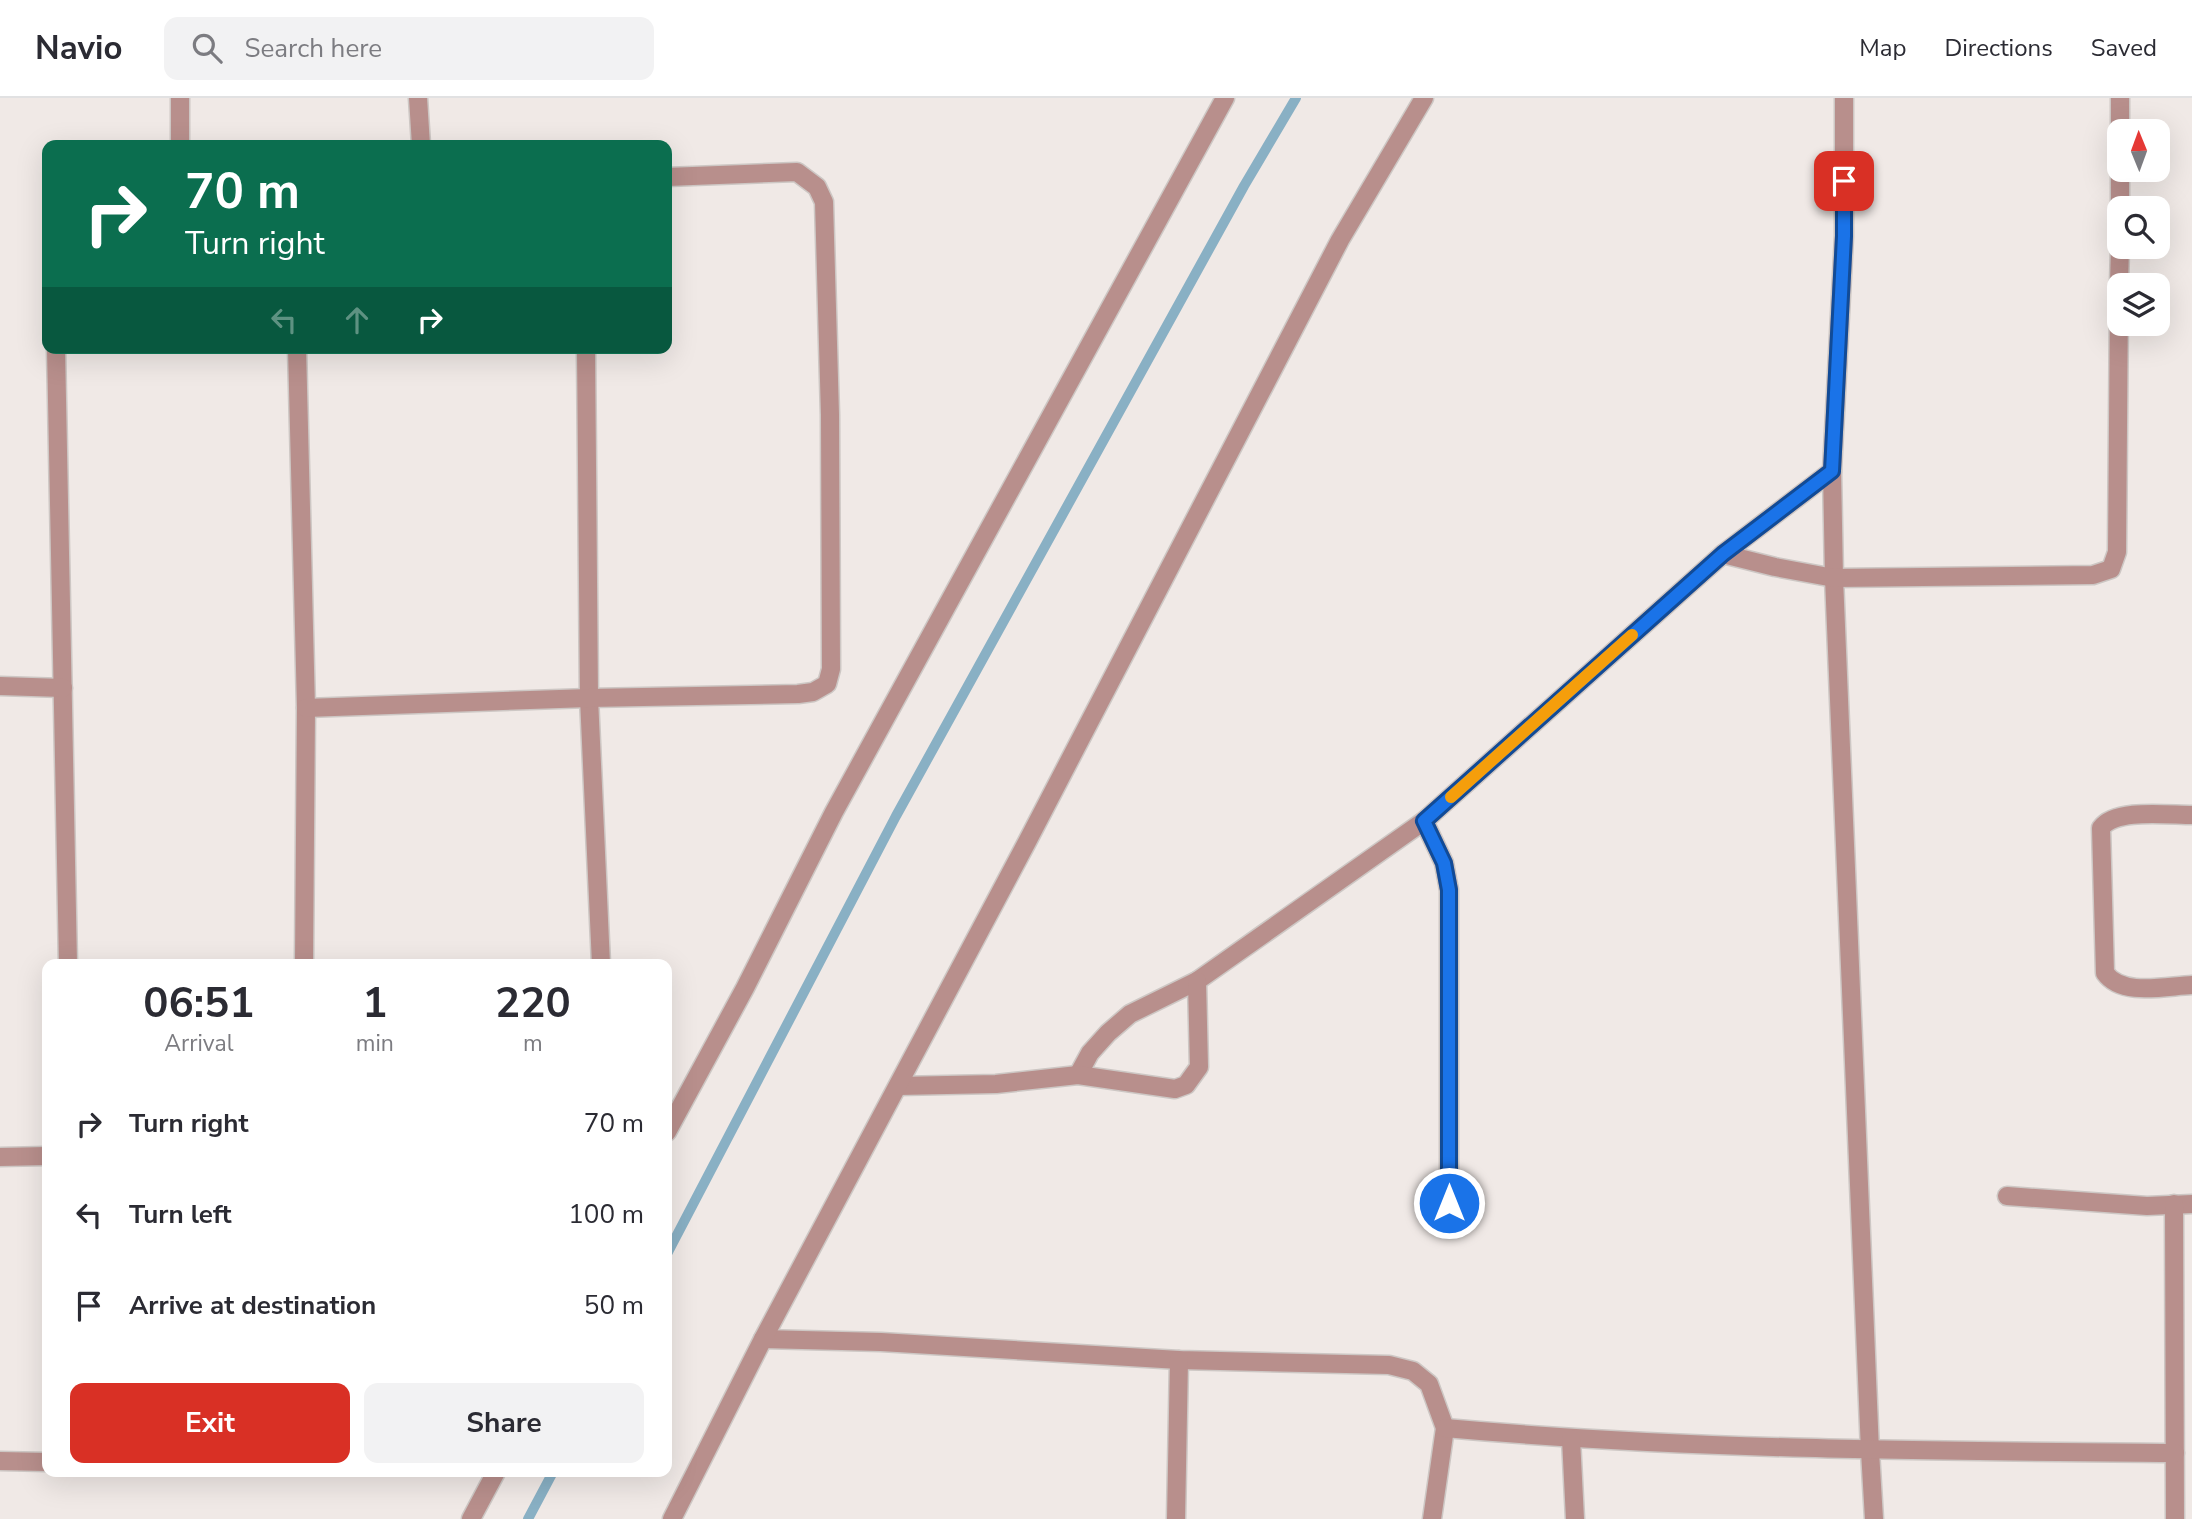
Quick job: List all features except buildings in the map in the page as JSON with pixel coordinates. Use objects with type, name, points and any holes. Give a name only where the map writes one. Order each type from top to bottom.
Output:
[{"type":"street","points":[[180,98],[180,140]]},
{"type":"street","points":[[418,98],[421,140]]},
{"type":"street","points":[[672,1123],[847,789],[1225,98]]},
{"type":"street","points":[[672,1519],[763,1339],[1027,842],[1340,240],[1424,98]]},
{"type":"street","points":[[1844,98],[1844,236],[1832,471],[1834,578],[1874,1519]]},
{"type":"street","points":[[2120,98],[2120,119]]},
{"type":"street","points":[[306,708],[589,698],[798,695],[813,692],[827,684],[831,669],[830,415],[824,202],[817,187],[797,172],[672,177]]},
{"type":"street","points":[[1723,554],[1775,568],[1834,578],[2092,575],[2111,569],[2117,552],[2119,336]]},
{"type":"street","points":[[56,354],[68,959]]},
{"type":"street","points":[[297,354],[306,708],[304,959]]},
{"type":"street","points":[[586,354],[589,698],[601,959]]},
{"type":"street","points":[[1078,1076],[1090,1053],[1108,1032],[1130,1014],[1197,981],[1424,821],[1723,554],[1832,471]]},
{"type":"street","points":[[0,686],[63,688]]},
{"type":"street","points":[[2192,815],[2123,816],[2112,818],[2101,828],[2105,973],[2111,981],[2123,987],[2192,985]]},
{"type":"street","points":[[1424,821],[1444,863],[1449,890],[1449,1203]]},
{"type":"street","points":[[898,1086],[996,1084],[1078,1076],[1156,1087],[1175,1088],[1186,1085],[1199,1067],[1197,981]]},
{"type":"street","points":[[0,1157],[42,1156]]},
{"type":"street","points":[[2007,1196],[2147,1206],[2183,1204],[2175,1519]]},
{"type":"street","points":[[763,1339],[881,1342],[1179,1360],[1389,1365],[1413,1371],[1429,1384],[1445,1428],[1432,1519]]},
{"type":"street","points":[[1176,1519],[1179,1360]]},
{"type":"street","points":[[1445,1428],[1572,1439],[1870,1451],[2175,1453]]},
{"type":"street","points":[[1572,1439],[1574,1519]]},
{"type":"street","points":[[0,1461],[42,1462]]},
{"type":"street","points":[[471,1519],[493,1477]]},
{"type":"waterway","points":[[672,1244],[896,816],[1244,186],[1296,98]]},
{"type":"waterway","points":[[528,1519],[550,1477]]},
{"type":"slow traffic","points":[[1451,797],[1632,635]]},
{"type":"route","points":[[1449,1203],[1449,890],[1444,863],[1424,821],[1723,554],[1832,471],[1844,236],[1844,181]]}]
